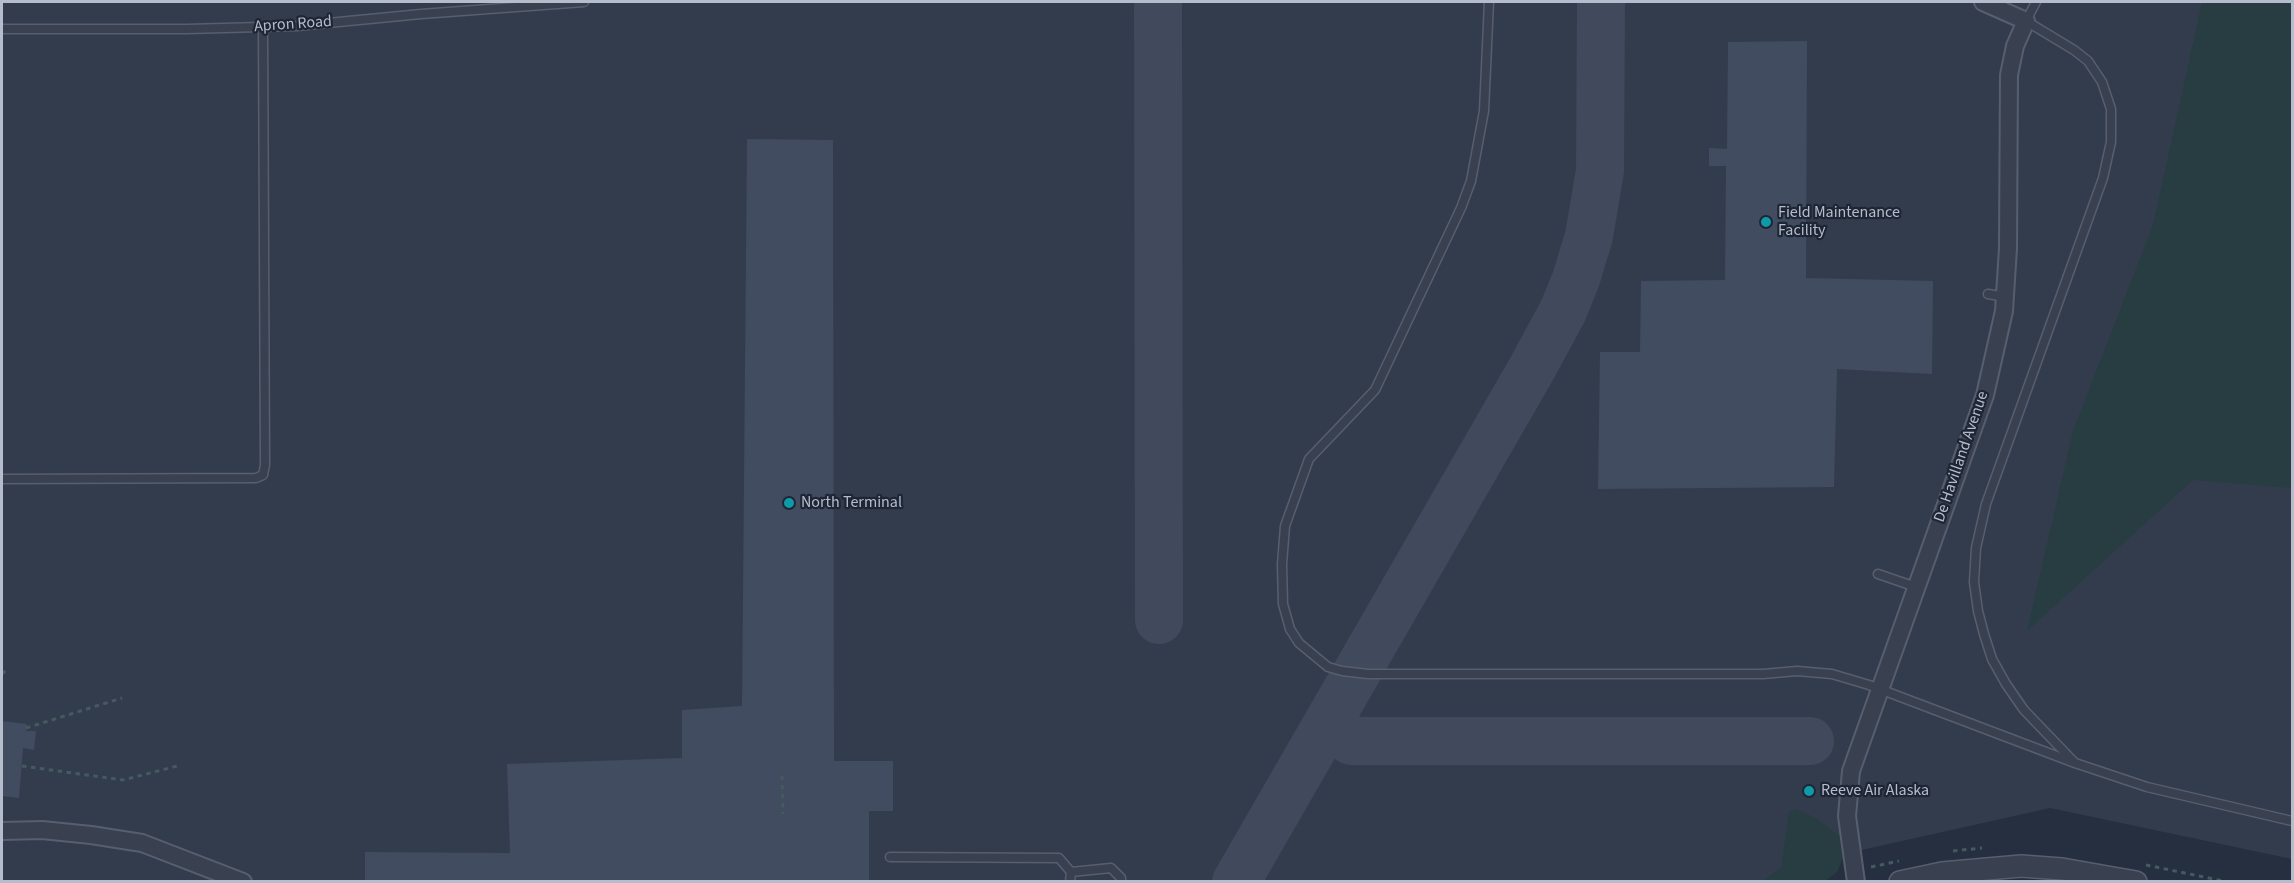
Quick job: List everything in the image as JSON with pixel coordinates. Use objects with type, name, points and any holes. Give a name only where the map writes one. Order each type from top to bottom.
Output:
[{"type":"street","points":[[1983,2],[2026,21]]},
{"type":"street","name":"De Havilland Avenue","points":[[1856,882],[1847,816],[1850,779],[1879,689],[1985,395],[1999,343],[2006,297],[2009,75],[2015,46],[2026,21]]},
{"type":"street","points":[[2,831],[71,833],[142,843],[243,882]]},
{"type":"street","points":[[1900,882],[1942,873],[1998,867],[2062,869],[2107,879],[2136,882]]},
{"type":"lane","name":"Apron Road","points":[[2,29],[263,27],[584,2]]},
{"type":"lane","points":[[1489,2],[1484,111],[1473,170],[1461,208],[1376,390],[1309,459],[1285,526],[1282,596],[1293,635],[1305,650],[1324,664],[1337,670],[1356,673],[1764,674],[1797,671],[1842,676],[2075,763],[2147,787],[2292,821]]},
{"type":"lane","points":[[2036,2],[2026,21],[2074,50],[2095,70],[2108,95],[2112,127],[2111,142],[2103,178],[1986,504],[1976,548],[1974,582],[1983,634],[1992,659],[2024,710],[2075,763]]},
{"type":"lane","points":[[2,479],[256,478],[263,474],[265,465],[263,27]]},
{"type":"lane","points":[[1989,294],[2006,297]]},
{"type":"lane","points":[[1878,573],[1916,587]]},
{"type":"lane","points":[[890,856],[1059,858],[1070,877],[1111,868],[1121,878],[1121,882]]},
{"type":"path","points":[[2,674],[6,670]]},
{"type":"path","points":[[26,728],[122,698]]},
{"type":"path","points":[[22,766],[123,780],[181,765]]},
{"type":"path","points":[[782,776],[783,814]]},
{"type":"shaded area","points":[[2,2],[2292,2],[2292,859],[2050,808],[1781,868],[1762,882],[2,881]]},
{"type":"green space","points":[[2202,2],[2292,2],[2292,488],[2193,480],[2027,631],[2073,431],[2153,225]]},
{"type":"green space","points":[[1796,809],[1817,819],[1841,837],[1843,858],[1837,872],[1825,881],[1762,881],[1781,868],[1789,812]]},
{"type":"building","name":"Field Maintenance Facility","points":[[1807,41],[1806,278],[1933,281],[1932,374],[1837,369],[1834,487],[1598,489],[1600,352],[1640,352],[1641,281],[1725,280],[1726,166],[1709,166],[1709,148],[1727,149],[1728,42]]},
{"type":"building","name":"North Terminal","points":[[747,139],[833,140],[834,761],[893,761],[893,811],[869,811],[869,882],[365,882],[365,852],[510,853],[507,764],[682,758],[682,710],[742,706]]},
{"type":"building","points":[[2,721],[27,724],[26,731],[36,731],[34,750],[23,748],[19,798],[2,796]]},
{"type":"taxiway","points":[[1158,2],[1159,620]]},
{"type":"taxiway","points":[[1236,882],[1563,311],[1576,279],[1589,236],[1600,171],[1601,2]]},
{"type":"taxiway","points":[[1333,714],[1336,727],[1351,741],[1810,741]]},
{"type":"place","name":"Field Maintenance Facility","points":[[1766,222]]},
{"type":"place","name":"North Terminal","points":[[789,503]]},
{"type":"place","name":"Reeve Air Alaska","points":[[1809,791]]}]
